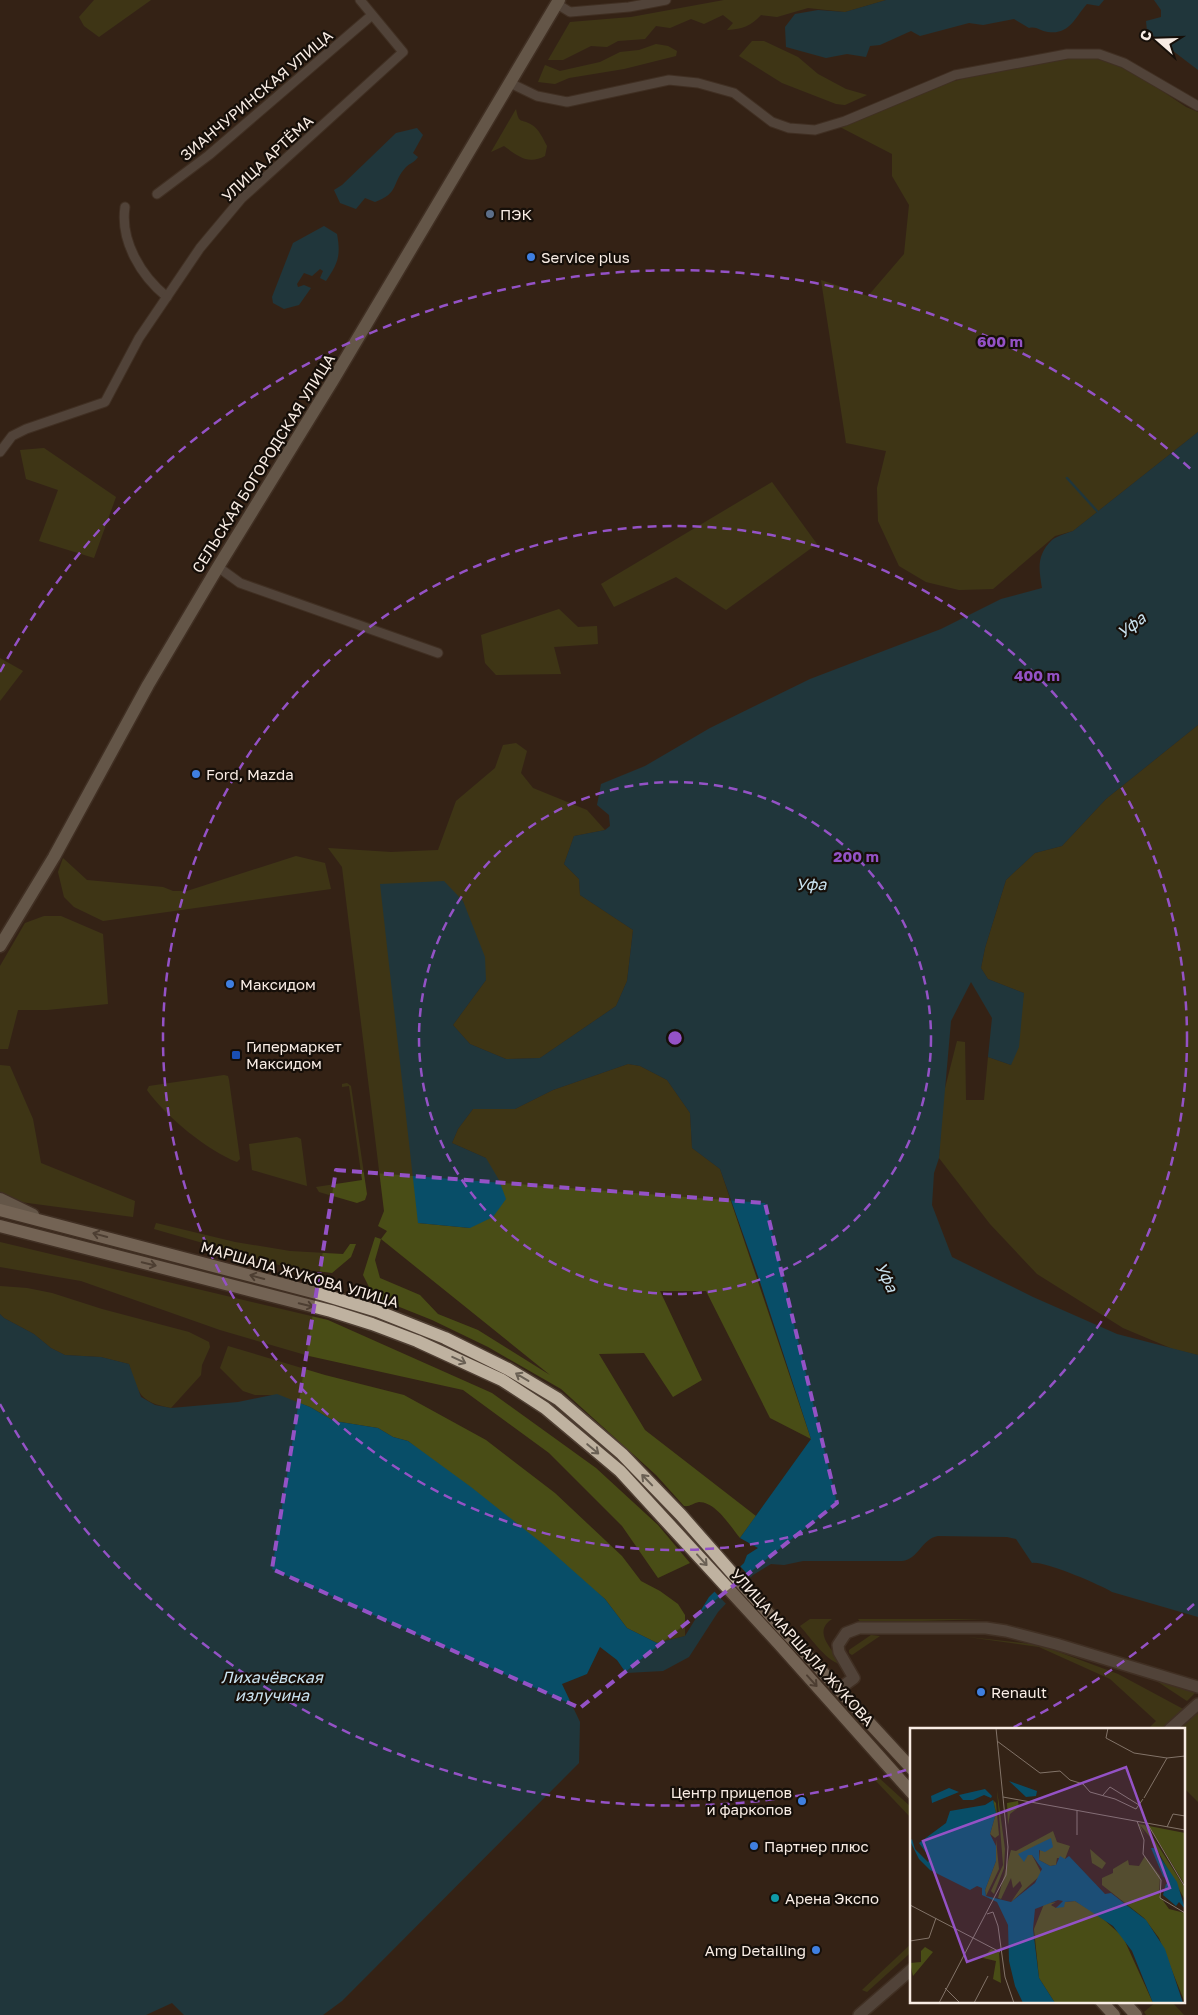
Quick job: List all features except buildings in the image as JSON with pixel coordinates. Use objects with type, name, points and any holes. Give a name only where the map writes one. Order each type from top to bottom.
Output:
[{"type":"main road","name":"СЕЛЬСКАЯ БОГОРОДСКАЯ УЛИЦА","points":[[0,946],[54,857],[148,685],[333,380],[558,2]]},
{"type":"main road","points":[[0,1199],[42,1220]]},
{"type":"main road","name":"МАРШАЛА ЖУКОВА УЛИЦА","points":[[0,1210],[324,1295],[377,1311],[445,1338],[508,1369],[558,1399],[622,1454],[681,1515]]},
{"type":"main road","name":"МАРШАЛА ЖУКОВА УЛИЦА","points":[[0,1226],[331,1311],[417,1341],[502,1380],[545,1408],[620,1471],[669,1524]]},
{"type":"main road","name":"УЛИЦА МАРШАЛА ЖУКОВА","points":[[681,1515],[747,1590],[910,1767]]},
{"type":"main road","name":"УЛИЦА МАРШАЛА ЖУКОВА","points":[[669,1524],[910,1791]]},
{"type":"main road","points":[[1102,2002],[1114,2015]]},
{"type":"main road","points":[[1124,2002],[1136,2015]]},
{"type":"street","points":[[360,0],[372,15]]},
{"type":"street","points":[[558,2],[570,12],[629,8],[666,0]]},
{"type":"street","name":"УЛИЦА АРТЁМА","points":[[0,452],[12,436],[26,429],[106,402],[139,338],[200,248],[241,198],[403,52],[372,15]]},
{"type":"street","name":"ЗИАНЧУРИНСКАЯ УЛИЦА","points":[[157,194],[209,155],[372,15]]},
{"type":"street","points":[[510,83],[537,96],[568,102],[669,80],[698,83],[734,93],[772,122],[789,128],[815,130],[845,121],[955,75],[1067,54],[1099,54],[1124,63],[1198,106]]},
{"type":"street","points":[[125,207],[123,222],[128,243],[140,266],[158,290],[167,296]]},
{"type":"street","points":[[218,567],[240,583],[438,654]]},
{"type":"street","points":[[839,1690],[854,1678],[839,1652],[838,1645],[846,1633],[860,1628],[912,1627],[986,1628],[1006,1631],[1065,1646],[1198,1688]]},
{"type":"street","points":[[1171,1728],[1198,1704]]},
{"type":"street","points":[[859,2015],[910,1971]]},
{"type":"highlighted area","points":[[336,1170],[765,1203],[837,1503],[580,1708],[272,1569]]},
{"type":"green space","points":[[94,0],[151,0],[99,37],[84,26],[79,17]]},
{"type":"green space","points":[[724,0],[886,0],[845,12],[808,8],[777,17],[761,15],[754,22],[733,30],[727,30],[733,23],[723,15],[704,24],[691,19],[670,28],[656,26],[645,39],[618,41],[607,47],[591,46],[563,60],[548,60],[570,22],[631,17]]},
{"type":"green space","points":[[752,41],[764,41],[798,57],[818,74],[846,89],[867,95],[845,105],[836,104],[782,83],[739,56]]},
{"type":"green space","points":[[656,44],[668,46],[677,51],[676,56],[624,69],[569,78],[555,84],[538,82],[545,65],[560,71],[600,62],[620,52],[639,50]]},
{"type":"green space","points":[[1061,55],[1113,58],[1186,107],[1198,112],[1198,432],[1073,531],[1055,536],[993,589],[959,590],[926,582],[899,566],[878,521],[877,488],[886,451],[846,443],[821,280],[868,296],[904,254],[909,205],[892,176],[892,154],[840,127],[946,83]]},
{"type":"green space","points":[[516,109],[519,119],[534,127],[541,134],[547,146],[545,156],[533,160],[523,158],[504,146],[491,152]]},
{"type":"green space","points":[[44,448],[116,497],[94,558],[39,541],[58,490],[26,479],[20,450]]},
{"type":"green space","points":[[772,482],[817,544],[726,610],[676,577],[614,607],[601,584]]},
{"type":"green space","points":[[559,609],[578,627],[597,626],[598,644],[554,647],[561,674],[496,675],[485,663],[481,635]]},
{"type":"green space","points":[[0,658],[23,671],[0,701]]},
{"type":"green space","points":[[1198,725],[1198,1355],[1173,1349],[1123,1328],[1037,1274],[990,1224],[939,1158],[943,1096],[957,1041],[965,1042],[966,1100],[984,1100],[988,1057],[1011,1065],[1024,993],[988,979],[981,968],[985,948],[1006,880],[1035,853],[1062,846],[1106,799]]},
{"type":"green space","points":[[516,743],[527,751],[521,773],[533,788],[587,810],[605,830],[574,836],[564,864],[579,879],[580,895],[633,930],[627,981],[616,1006],[540,1058],[506,1059],[470,1044],[453,1025],[486,980],[463,901],[418,1223],[470,1228],[486,1158],[452,1143],[458,1129],[473,1109],[515,1109],[553,1090],[628,1064],[640,1066],[667,1080],[690,1113],[692,1148],[720,1169],[811,1439],[770,1418],[706,1291],[660,1291],[702,1380],[673,1397],[644,1353],[599,1354],[645,1430],[756,1516],[740,1538],[722,1515],[711,1506],[699,1502],[684,1506],[656,1475],[561,1389],[488,1347],[432,1320],[377,1298],[363,1275],[375,1237],[381,1239],[387,1231],[378,1226],[384,1211],[342,867],[328,848],[391,852],[438,850],[456,801],[495,768],[503,745]],"holes":[[[381,1239],[550,1375],[478,1330],[438,1314],[420,1295],[380,1278],[375,1260]]]},
{"type":"green space","points":[[296,856],[325,863],[331,889],[103,921],[74,907],[64,897],[58,872],[63,858],[87,880],[163,887],[173,891],[187,891]]},
{"type":"green space","points":[[44,916],[61,916],[103,934],[108,1004],[47,1010],[18,1010],[8,1049],[0,1049],[0,966],[25,923]]},
{"type":"green space","points":[[0,1065],[10,1066],[33,1119],[41,1163],[135,1201],[133,1217],[13,1201],[0,1194]]},
{"type":"green space","points":[[228,1076],[229,1080],[240,1159],[237,1162],[213,1150],[188,1132],[165,1111],[147,1090],[149,1086]]},
{"type":"green space","points":[[347,1083],[351,1086],[367,1194],[365,1200],[357,1203],[319,1192],[316,1187],[362,1180],[349,1086],[342,1087],[342,1084]]},
{"type":"green space","points":[[297,1137],[301,1139],[307,1186],[252,1170],[249,1144]]},
{"type":"green space","points":[[156,1223],[235,1242],[290,1251],[343,1254],[350,1244],[356,1244],[351,1257],[332,1273],[286,1267],[154,1229]]},
{"type":"green space","points":[[0,1242],[328,1320],[492,1393],[596,1468],[658,1525],[690,1563],[658,1578],[622,1526],[549,1453],[463,1390],[309,1356],[220,1330],[81,1281],[0,1267]]},
{"type":"green space","points":[[0,1286],[27,1288],[52,1293],[102,1309],[189,1332],[209,1342],[210,1347],[202,1365],[201,1375],[171,1408],[152,1403],[141,1395],[129,1364],[101,1357],[65,1355],[51,1348],[34,1334],[4,1318],[0,1314]]},
{"type":"green space","points":[[228,1346],[325,1375],[404,1395],[486,1440],[555,1493],[622,1556],[641,1581],[660,1591],[678,1604],[685,1615],[685,1636],[657,1643],[627,1628],[605,1599],[408,1441],[393,1437],[378,1428],[334,1421],[310,1407],[277,1395],[255,1395],[243,1391],[220,1368]]},
{"type":"green space","points":[[810,1619],[832,1619],[826,1624],[824,1636],[830,1648],[844,1665],[838,1664],[826,1655],[800,1626]]},
{"type":"green space","points":[[858,1619],[985,1619],[861,1623]]},
{"type":"green space","points":[[871,1635],[880,1636],[852,1655],[849,1653],[849,1650]]},
{"type":"green space","points":[[968,1637],[1040,1645],[1118,1674],[1185,1710],[1166,1728],[1149,1728],[1156,1721],[1110,1679],[1039,1647]]},
{"type":"green space","points":[[1149,1676],[1194,1690],[1195,1693],[1187,1701]]},
{"type":"green space","points":[[1195,1713],[1198,1714],[1198,1802],[1186,1790],[1186,1728],[1178,1728]]},
{"type":"green space","points":[[878,1777],[910,1806],[910,1817],[875,1780]]},
{"type":"green space","points":[[910,1945],[910,1953],[908,1955],[867,1992],[862,1990]]},
{"type":"green space","points":[[1156,2002],[1172,2002],[1184,2015],[1146,2015],[1144,2012]]},
{"type":"water","points":[[886,0],[1104,0],[1099,6],[1087,4],[1067,28],[1056,32],[1029,28],[1014,19],[983,25],[969,23],[920,36],[911,31],[880,45],[870,46],[866,57],[847,54],[826,58],[786,47],[785,27],[795,14],[818,10],[845,12]]},
{"type":"water","points":[[1154,0],[1198,0],[1198,70],[1147,31],[1146,21],[1161,17],[1161,10]]},
{"type":"water","points":[[417,128],[423,135],[413,153],[418,157],[401,173],[388,195],[375,202],[365,198],[356,209],[340,203],[334,190],[342,185],[396,133]]},
{"type":"water","points":[[324,226],[337,234],[339,248],[338,259],[326,281],[320,278],[323,271],[320,269],[312,276],[304,273],[297,284],[298,287],[304,285],[311,288],[299,305],[284,309],[273,303],[272,297],[293,243]]},
{"type":"water","points":[[1198,432],[1198,725],[1106,799],[1062,846],[1035,853],[1006,880],[985,948],[981,968],[988,979],[1024,993],[1019,1047],[1011,1065],[988,1057],[992,1018],[971,982],[951,1021],[939,1158],[934,1173],[932,1205],[952,1257],[1033,1297],[1117,1334],[1198,1355],[1198,1617],[1112,1592],[1048,1565],[1032,1563],[1016,1539],[1007,1537],[938,1536],[928,1541],[912,1557],[902,1561],[803,1561],[784,1565],[771,1564],[753,1575],[718,1612],[689,1657],[663,1671],[626,1673],[617,1660],[600,1647],[587,1674],[562,1684],[580,1722],[579,1763],[342,2001],[323,2015],[184,2015],[172,2003],[146,2015],[0,2015],[0,1314],[34,1334],[51,1348],[65,1355],[101,1357],[129,1364],[141,1397],[155,1405],[171,1408],[205,1405],[238,1402],[277,1394],[310,1407],[334,1421],[378,1428],[393,1437],[408,1441],[471,1487],[543,1544],[605,1599],[627,1628],[657,1643],[685,1636],[709,1597],[744,1563],[747,1555],[758,1548],[740,1538],[811,1439],[760,1282],[720,1169],[692,1148],[690,1113],[667,1080],[640,1066],[628,1064],[553,1090],[515,1109],[473,1109],[458,1129],[452,1143],[486,1158],[499,1180],[506,1199],[493,1217],[470,1228],[418,1223],[380,884],[444,881],[463,901],[485,957],[486,980],[453,1025],[470,1044],[506,1059],[540,1058],[616,1006],[627,981],[633,930],[580,895],[579,879],[564,864],[574,836],[605,830],[610,826],[609,815],[597,805],[601,784],[645,766],[710,728],[810,679],[941,629],[1001,599],[1042,588],[1041,557],[1043,551],[1052,540],[1073,531]]},
{"type":"pier","points":[[739,1565],[752,1579],[728,1606],[713,1590]]},
{"type":"waterway","points":[[1067,478],[1097,511]]},
{"type":"place","name":"ПЭК","points":[[490,214]]},
{"type":"place","name":"Service plus","points":[[531,257]]},
{"type":"place","name":"Ford, Mazda","points":[[196,774]]},
{"type":"place","name":"Максидом","points":[[230,984]]},
{"type":"place","name":"Гипермаркет Максидом","points":[[236,1055]]},
{"type":"place","name":"Renault","points":[[981,1692]]},
{"type":"place","name":"Центр прицепов и фаркопов","points":[[802,1801]]},
{"type":"place","name":"Партнер плюс","points":[[754,1846]]},
{"type":"place","name":"Арена Экспо","points":[[775,1898]]},
{"type":"place","name":"Amg Detailing","points":[[816,1950]]},
{"type":"water label","name":"Уфа","points":[[1131,625]]},
{"type":"water label","name":"Уфа","points":[[811,884]]},
{"type":"water label","name":"Уфа","points":[[887,1277]]},
{"type":"water label","name":"Лихачёвская излучина","points":[[272,1686]]}]
